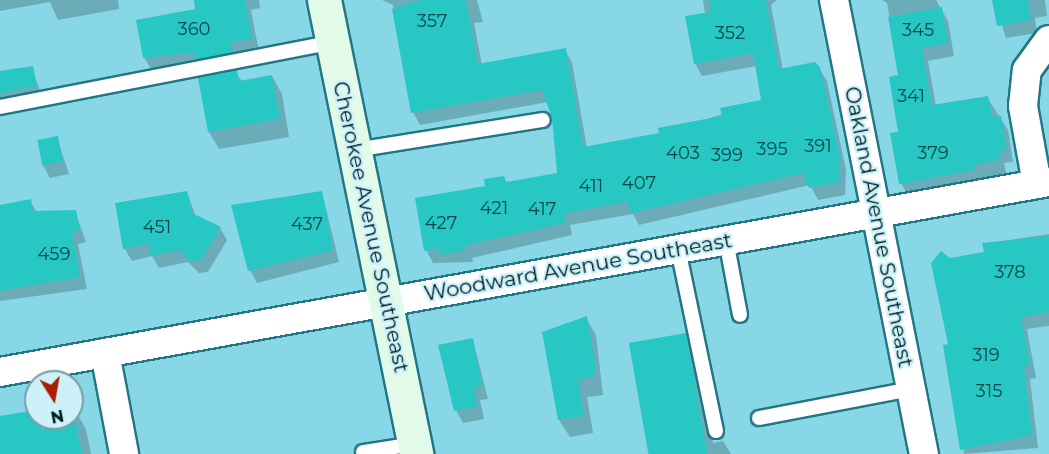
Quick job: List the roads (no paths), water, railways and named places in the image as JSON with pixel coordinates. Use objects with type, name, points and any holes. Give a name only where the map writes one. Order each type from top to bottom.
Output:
[{"type":"street","name":"Cherokee Avenue Southeast","points":[[324,0],[415,449]]},
{"type":"street","name":"Oakland Avenue Southeast","points":[[834,0],[924,454]]},
{"type":"street","points":[[1043,183],[1023,106],[1027,70],[1049,40]]},
{"type":"street","name":"Woodward Avenue Southeast","points":[[0,372],[1043,183]]},
{"type":"street","points":[[105,353],[124,454]]},
{"type":"lane","points":[[0,107],[333,42]]},
{"type":"lane","points":[[356,150],[543,120]]},
{"type":"lane","points":[[726,240],[740,315]]},
{"type":"lane","points":[[678,249],[716,431]]},
{"type":"lane","points":[[759,418],[911,389]]},
{"type":"lane","points":[[363,452],[415,449]]}]
